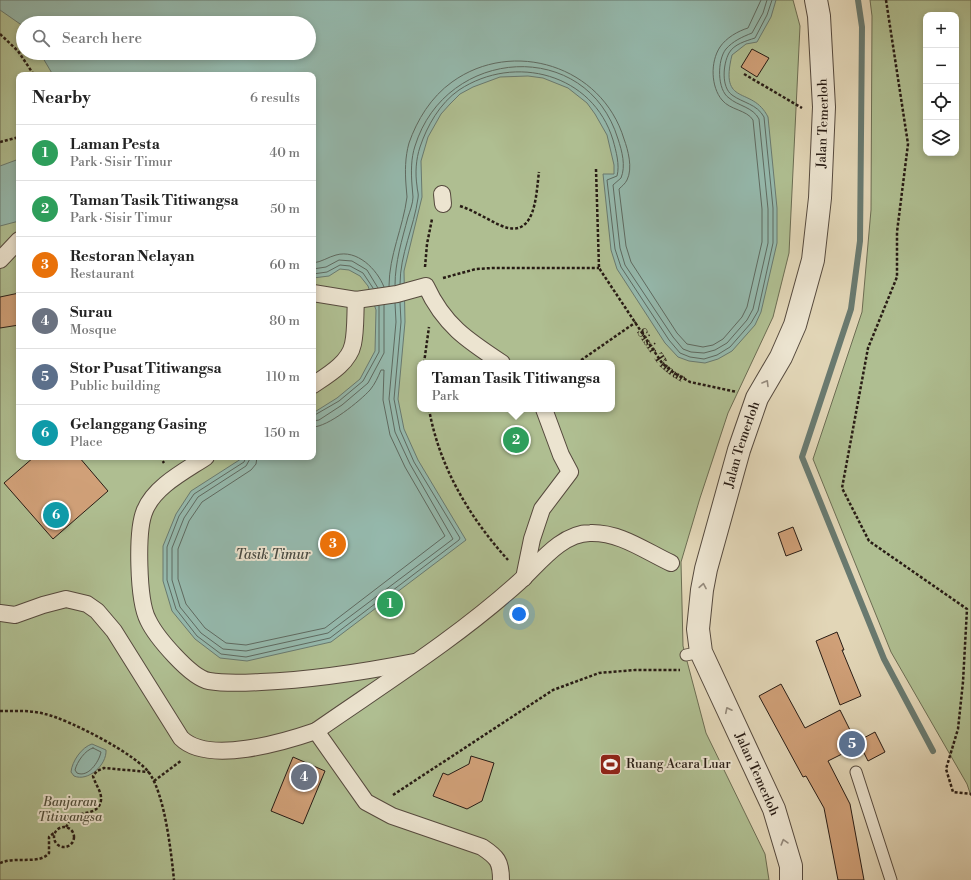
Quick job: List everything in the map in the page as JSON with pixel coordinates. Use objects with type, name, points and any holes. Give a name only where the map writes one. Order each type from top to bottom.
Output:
[{"type":"street","name":"Jalan Temerloh","points":[[791,880],[791,866],[774,809],[693,653],[706,569],[739,450],[757,398],[781,357],[795,325],[813,260],[820,198],[824,107],[819,16],[816,0]]},
{"type":"street","points":[[0,260],[16,243]]},
{"type":"street","points":[[316,293],[356,300],[397,294],[426,286],[443,317],[466,339],[498,360]]},
{"type":"street","points":[[316,383],[331,373],[345,360],[353,345],[356,300]]},
{"type":"street","points":[[524,578],[532,539],[542,509],[570,472],[561,454],[545,412]]},
{"type":"street","points":[[201,460],[174,478],[156,493],[145,510],[140,529],[141,595],[148,620],[162,641],[186,667],[208,681],[236,683],[279,681],[354,674],[414,662]]},
{"type":"street","points":[[0,613],[15,615],[66,599],[76,600],[92,608],[114,631],[181,738],[187,744],[194,747],[233,750],[293,738],[316,731],[492,606],[524,578],[548,554],[568,539],[589,533],[614,535],[671,563]]},
{"type":"street","points":[[316,731],[366,802],[392,816],[482,847],[494,855],[501,864],[501,880]]},
{"type":"lane","points":[[856,772],[892,880]]},
{"type":"path","points":[[886,0],[908,144],[897,232],[897,277],[868,348],[842,488],[869,542],[967,609],[963,682],[958,729],[946,769],[953,792],[971,794]]},
{"type":"path","points":[[0,34],[16,49]]},
{"type":"path","points":[[24,60],[32,72]]},
{"type":"path","points":[[744,74],[807,111]]},
{"type":"path","points":[[0,142],[16,138]]},
{"type":"path","points":[[539,172],[534,209],[528,222],[523,227],[510,228],[442,199],[434,213],[429,231],[425,260],[426,286],[449,276],[476,269],[599,268],[596,169]]},
{"type":"path","name":"Sisir Timur","points":[[599,268],[662,363],[674,373],[690,382],[757,398]]},
{"type":"path","points":[[424,360],[426,340],[434,303]]},
{"type":"path","points":[[581,360],[636,322]]},
{"type":"path","points":[[429,412],[433,435],[462,498],[485,535],[524,578]]},
{"type":"path","points":[[374,807],[553,690],[599,673],[635,670],[682,670]]},
{"type":"path","points":[[0,711],[30,711],[61,719],[124,751],[149,772],[154,782],[167,831],[174,880]]},
{"type":"path","points":[[154,782],[192,753],[194,747]]},
{"type":"path","points":[[0,863],[14,859],[37,860],[44,858],[49,853],[49,837],[60,828],[66,827],[74,817],[94,811],[101,801],[93,776],[97,770],[104,768],[149,772]]},
{"type":"path","points":[[55,832],[54,838],[56,844],[62,847],[68,846],[74,837],[71,831],[66,827]]},
{"type":"green space","name":"Banjaran Titiwangsa","points":[[0,0],[793,0],[800,26],[789,253],[773,317],[728,413],[681,562],[683,646],[706,733],[765,854],[769,880],[0,880]]},
{"type":"green space","points":[[870,0],[971,0],[971,796],[967,784],[891,652],[813,459],[862,312],[871,210],[872,16]]},
{"type":"water","name":"Tasik Timur","points":[[0,0],[776,0],[771,17],[757,42],[746,44],[732,55],[729,72],[730,83],[733,89],[739,94],[754,101],[761,107],[768,117],[777,208],[777,243],[761,312],[755,325],[732,351],[718,359],[705,363],[689,361],[678,357],[665,343],[617,269],[611,250],[603,174],[614,174],[614,165],[607,135],[587,103],[568,88],[543,78],[528,76],[500,77],[473,87],[460,94],[441,114],[428,137],[421,161],[422,197],[404,271],[405,322],[398,399],[404,429],[418,460],[466,540],[331,642],[247,661],[220,658],[195,639],[172,611],[163,581],[163,546],[176,514],[191,491],[239,460],[316,460],[316,411],[337,398],[360,379],[375,351],[376,310],[368,286],[360,276],[349,270],[340,269],[329,276],[316,278],[316,72],[51,72],[44,60],[316,60],[316,16],[16,16],[16,21],[0,10]]},
{"type":"water","points":[[16,160],[16,222],[0,226],[0,166]]},
{"type":"water","points":[[92,744],[106,750],[103,761],[96,771],[91,774],[85,777],[74,776],[71,772],[75,759],[81,751]]},
{"type":"building","points":[[752,49],[769,58],[757,77],[741,67]]},
{"type":"building","points":[[16,294],[16,325],[0,328],[0,297]]},
{"type":"building","points":[[31,460],[82,460],[108,491],[53,539],[4,483]]},
{"type":"building","points":[[793,527],[802,550],[786,556],[778,533]]},
{"type":"building","points":[[837,632],[844,650],[842,650],[861,696],[840,705],[816,641]]},
{"type":"building","points":[[781,684],[805,728],[840,710],[858,746],[828,761],[850,804],[864,880],[838,880],[824,808],[806,776],[803,777],[759,696]]},
{"type":"building","points":[[875,732],[885,752],[868,761],[858,741]]},
{"type":"building","points":[[471,756],[494,763],[482,801],[467,809],[433,796],[443,773],[448,775],[469,764]]},
{"type":"building","points":[[293,757],[325,771],[303,824],[271,811]]},
{"type":"waterway","points":[[858,0],[862,27],[860,241],[851,309],[802,457],[884,659],[933,751]]},
{"type":"place","name":"Taman Tasik Titiwangsa","points":[[516,440]]},
{"type":"place","name":"Gelanggang Gasing","points":[[56,515]]},
{"type":"place","name":"Restoran Nelayan","points":[[333,544]]},
{"type":"place","name":"Laman Pesta","points":[[390,604]]},
{"type":"place","name":"Stor Pusat Titiwangsa","points":[[852,744]]},
{"type":"place","name":"Ruang Acara Luar","points":[[611,764]]},
{"type":"place","name":"Surau","points":[[304,777]]}]
